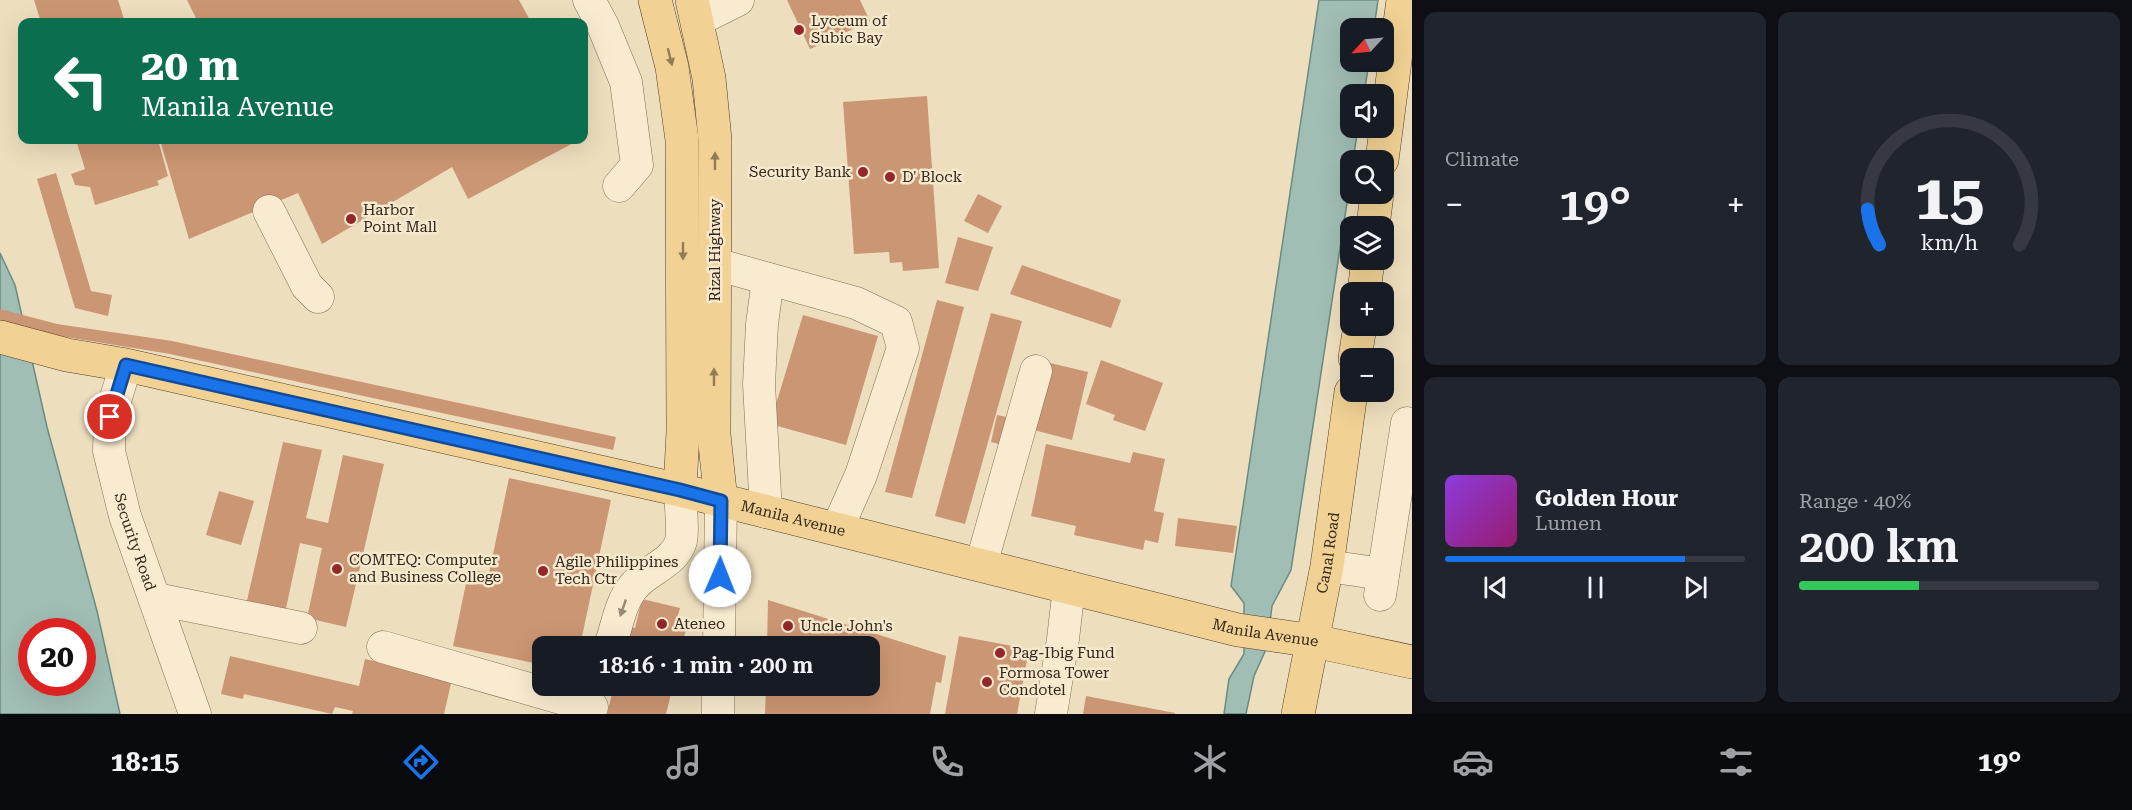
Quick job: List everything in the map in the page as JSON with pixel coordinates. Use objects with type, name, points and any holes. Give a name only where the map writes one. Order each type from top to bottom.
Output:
[{"type":"main road","points":[[655,0],[672,68],[682,140],[683,431],[680,490]]},
{"type":"main road","points":[[1383,150],[1403,0]]},
{"type":"main road","name":"Rizal Highway","points":[[695,10],[709,78],[716,140],[714,435],[721,501]]},
{"type":"main road","name":"Manila Avenue","points":[[0,338],[67,355],[126,365],[680,490],[1238,630],[1314,641],[1412,662]]},
{"type":"main road","name":"Canal Road","points":[[1299,714],[1327,566],[1350,402]]},
{"type":"lane","points":[[589,0],[603,26],[626,82],[637,165],[619,186]]},
{"type":"lane","points":[[695,10],[738,0]]},
{"type":"lane","points":[[269,212],[307,286],[318,297]]},
{"type":"lane","points":[[715,264],[856,303],[896,322],[903,348],[861,475],[837,529]]},
{"type":"lane","points":[[766,512],[759,384],[762,324],[768,279]]},
{"type":"lane","name":"Security Road","points":[[126,365],[110,417],[109,451],[126,516],[195,714]]},
{"type":"lane","points":[[981,565],[1036,371]]},
{"type":"lane","points":[[1327,566],[1382,585],[1407,423]]},
{"type":"lane","points":[[613,636],[632,588],[639,580],[665,562],[676,551],[681,541],[680,490]]},
{"type":"lane","points":[[719,636],[721,501]]},
{"type":"lane","points":[[1051,714],[1069,587]]},
{"type":"lane","points":[[156,600],[301,628]]},
{"type":"lane","points":[[383,647],[593,702]]},
{"type":"lane","points":[[718,696],[718,714]]},
{"type":"water","points":[[1319,0],[1378,0],[1375,18],[1340,18],[1340,72],[1367,72],[1366,84],[1340,84],[1340,138],[1356,138],[1355,150],[1340,150],[1340,204],[1347,204],[1345,216],[1340,216],[1340,249],[1291,570],[1272,606],[1267,647],[1254,676],[1246,714],[1224,714],[1229,679],[1244,654],[1244,603],[1231,586]]},
{"type":"water","points":[[0,253],[15,285],[47,427],[97,611],[120,714],[0,714]]},
{"type":"building","points":[[34,0],[118,0],[124,18],[40,18]]},
{"type":"building","points":[[187,0],[519,0],[529,18],[196,18]]},
{"type":"building","points":[[787,0],[860,0],[870,21],[810,49]]},
{"type":"building","name":"D' Block","points":[[927,96],[939,268],[903,271],[902,262],[890,263],[889,252],[854,254],[843,102]]},
{"type":"building","points":[[77,144],[159,144],[168,176],[157,181],[159,185],[95,205],[90,187],[75,185],[71,174],[85,169]]},
{"type":"building","points":[[161,144],[571,144],[468,199],[452,167],[322,244],[298,193],[189,239]]},
{"type":"building","points":[[56,173],[91,291],[112,295],[108,316],[75,308],[37,179]]},
{"type":"building","points":[[978,194],[1002,206],[988,233],[964,221]]},
{"type":"building","points":[[958,237],[993,247],[978,291],[945,283]]},
{"type":"building","points":[[1022,265],[1121,300],[1111,328],[1010,294]]},
{"type":"building","points":[[937,300],[964,307],[912,498],[885,492]]},
{"type":"building","points":[[0,309],[57,324],[172,341],[616,437],[613,450],[170,354],[54,335],[0,321]]},
{"type":"building","points":[[991,313],[1022,321],[965,524],[935,516]]},
{"type":"building","points":[[803,315],[878,336],[846,445],[770,424]]},
{"type":"building","points":[[1101,360],[1163,383],[1145,431],[1113,420],[1115,415],[1086,404]]},
{"type":"building","points":[[1046,362],[1088,372],[1072,440],[1030,429]]},
{"type":"building","points":[[997,415],[1017,419],[1011,447],[991,442]]},
{"type":"building","points":[[283,442],[322,450],[306,518],[328,523],[343,455],[384,464],[346,627],[307,618],[322,548],[300,543],[285,613],[246,605]]},
{"type":"building","points":[[1046,444],[1130,463],[1133,452],[1165,459],[1154,511],[1164,513],[1158,543],[1145,540],[1143,550],[1074,535],[1076,526],[1031,516]]},
{"type":"building","name":"Agile Philippines Tech Ctr","points":[[509,478],[611,500],[582,636],[532,636],[532,663],[453,646],[469,569],[489,573]]},
{"type":"building","points":[[219,491],[254,501],[241,545],[206,535]]},
{"type":"building","points":[[1178,518],[1237,526],[1233,553],[1175,546]]},
{"type":"building","name":"Ateneo","points":[[642,599],[680,608],[677,618],[688,621],[684,636],[626,636],[628,627],[635,628]]},
{"type":"building","points":[[768,600],[946,656],[941,683],[936,682],[930,714],[765,714],[766,696],[880,696],[880,636],[767,636]]},
{"type":"building","name":"Formosa Tower Condotel","points":[[959,636],[1029,649],[1017,714],[945,714]]},
{"type":"building","points":[[230,656],[359,686],[365,659],[452,679],[444,714],[352,714],[353,711],[335,707],[332,714],[244,694],[243,699],[221,694]]},
{"type":"building","points":[[612,696],[670,696],[666,714],[607,714]]},
{"type":"building","points":[[1086,696],[1175,713],[1175,714],[1083,714]]},
{"type":"place","name":"Lyceum of Subic Bay","points":[[799,30]]},
{"type":"place","name":"Security Bank","points":[[863,172]]},
{"type":"place","name":"D' Block","points":[[890,177]]},
{"type":"place","name":"Harbor Point Mall","points":[[351,219]]},
{"type":"place","name":"COMTEQ: Computer and Business College","points":[[337,569]]},
{"type":"place","name":"Agile Philippines Tech Ctr","points":[[543,571]]},
{"type":"place","name":"Ateneo","points":[[662,624]]},
{"type":"place","name":"Uncle John's","points":[[788,626]]},
{"type":"place","name":"Pag-Ibig Fund","points":[[1000,653]]},
{"type":"place","name":"Formosa Tower Condotel","points":[[987,682]]},
{"type":"route","points":[[110,417],[126,365],[680,490],[721,501],[720,576]]}]
